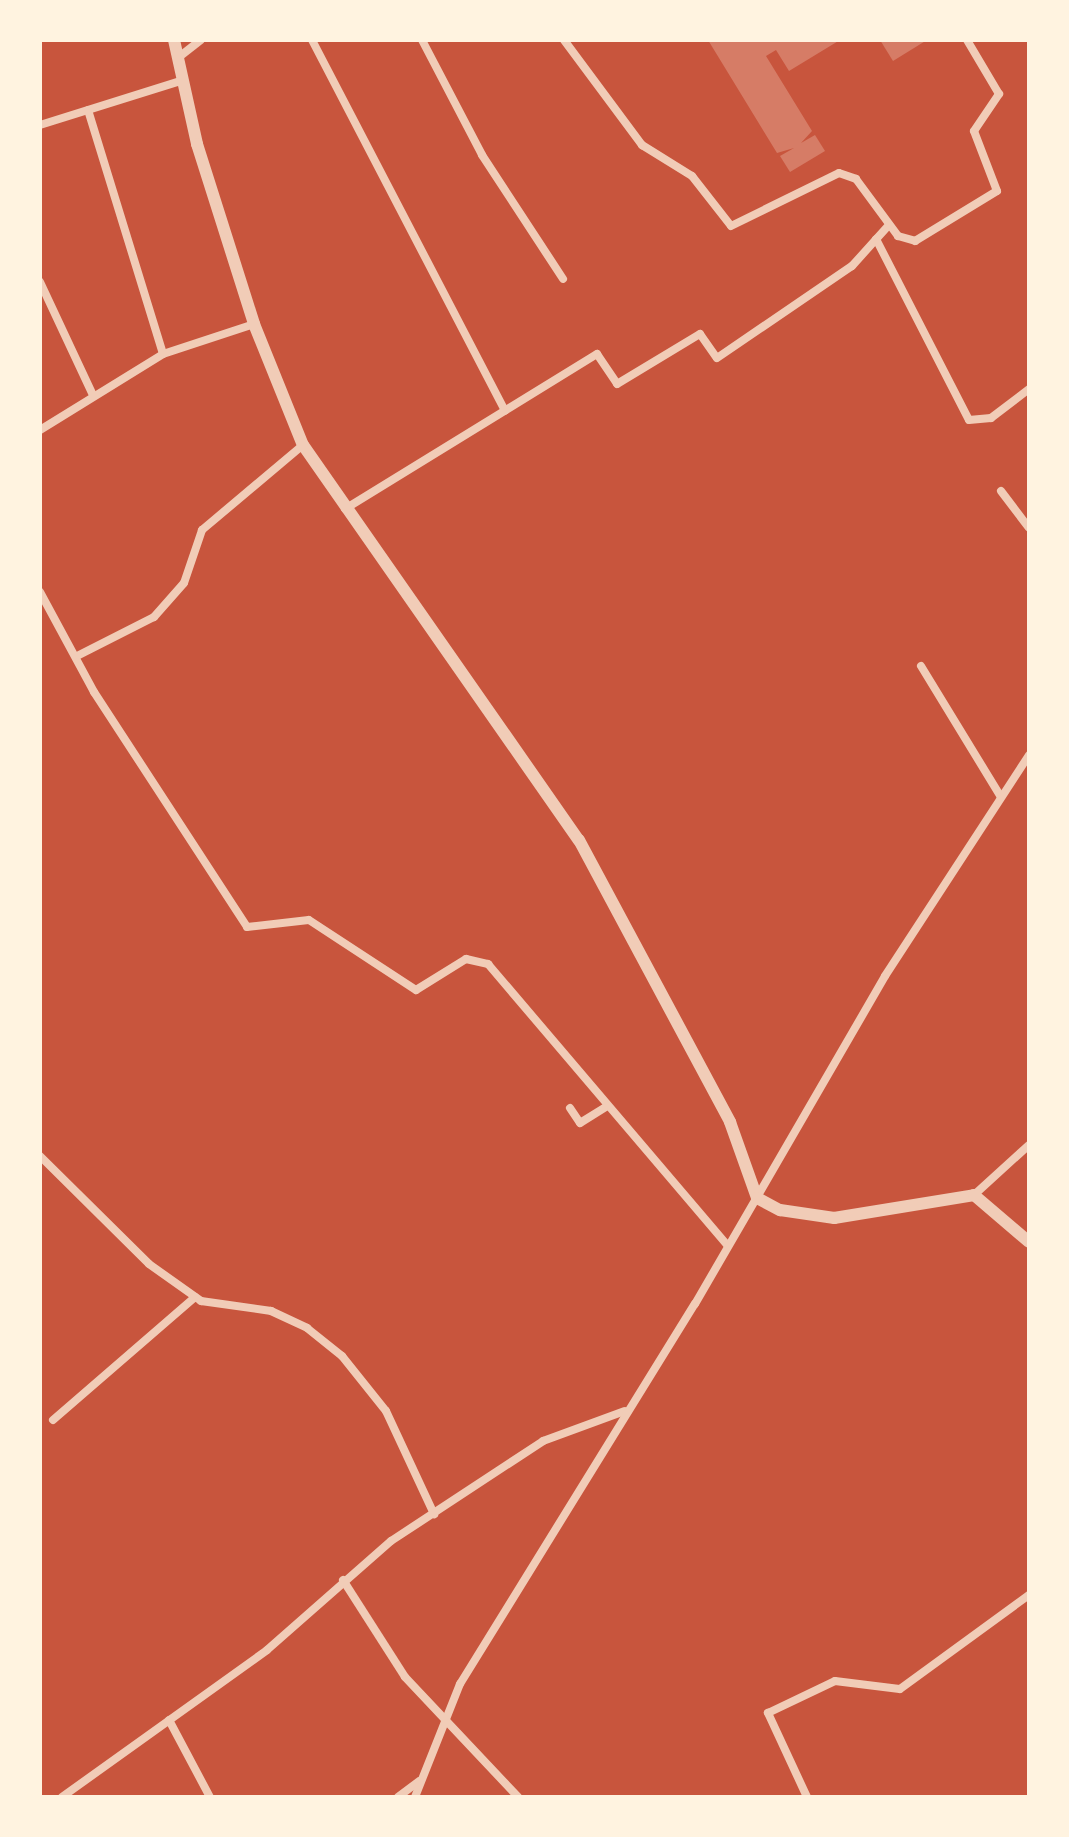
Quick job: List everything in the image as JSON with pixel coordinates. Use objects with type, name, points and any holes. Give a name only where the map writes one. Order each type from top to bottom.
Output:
[{"type":"street","points":[[174,40],[254,324],[303,445],[345,510],[579,840],[730,1122],[757,1198],[780,1210],[834,1218],[974,1195],[1029,1145]]},
{"type":"street","points":[[179,57],[201,40]]},
{"type":"street","points":[[312,40],[505,411]]},
{"type":"street","points":[[422,40],[482,155],[563,279]]},
{"type":"street","points":[[564,40],[642,145],[692,176],[731,226],[839,173],[856,179],[898,236],[928,238],[997,191],[974,131],[999,94],[967,40]]},
{"type":"street","points":[[40,125],[184,80]]},
{"type":"street","points":[[88,110],[163,354]]},
{"type":"street","points":[[345,510],[597,354],[617,384],[700,334],[717,358],[852,266],[888,226]]},
{"type":"street","points":[[876,239],[969,420],[991,418],[1029,389]]},
{"type":"street","points":[[40,282],[93,395]]},
{"type":"street","points":[[40,430],[163,354],[254,324]]},
{"type":"street","points":[[79,655],[154,617],[184,583],[202,530],[303,445]]},
{"type":"street","points":[[1001,491],[1029,528]]},
{"type":"street","points":[[40,592],[79,655],[94,692],[247,927],[309,920],[416,990],[466,959],[488,964],[728,1246]]},
{"type":"street","points":[[921,666],[1001,797]]},
{"type":"street","points":[[415,1797],[445,1717],[625,1411],[757,1198],[885,976],[1029,755]]},
{"type":"street","points":[[570,1108],[580,1123],[607,1106]]},
{"type":"street","points":[[40,1156],[149,1264],[195,1297],[230,1311],[271,1311],[342,1356],[386,1411],[434,1514]]},
{"type":"street","points":[[974,1195],[1029,1242]]},
{"type":"street","points":[[53,1420],[195,1297]]},
{"type":"street","points":[[62,1797],[293,1629],[343,1580],[434,1514],[543,1441],[625,1411]]},
{"type":"street","points":[[343,1580],[405,1677],[518,1797]]},
{"type":"street","points":[[807,1797],[768,1713],[835,1681],[900,1689],[1029,1595]]},
{"type":"street","points":[[169,1720],[210,1797]]},
{"type":"street","points":[[398,1797],[420,1780]]},
{"type":"building","points":[[708,40],[840,40],[789,71],[776,50],[766,56],[812,131],[801,143],[815,135],[825,151],[790,172],[780,156],[794,148],[777,153]]},
{"type":"building","points":[[880,40],[927,40],[893,61]]}]
